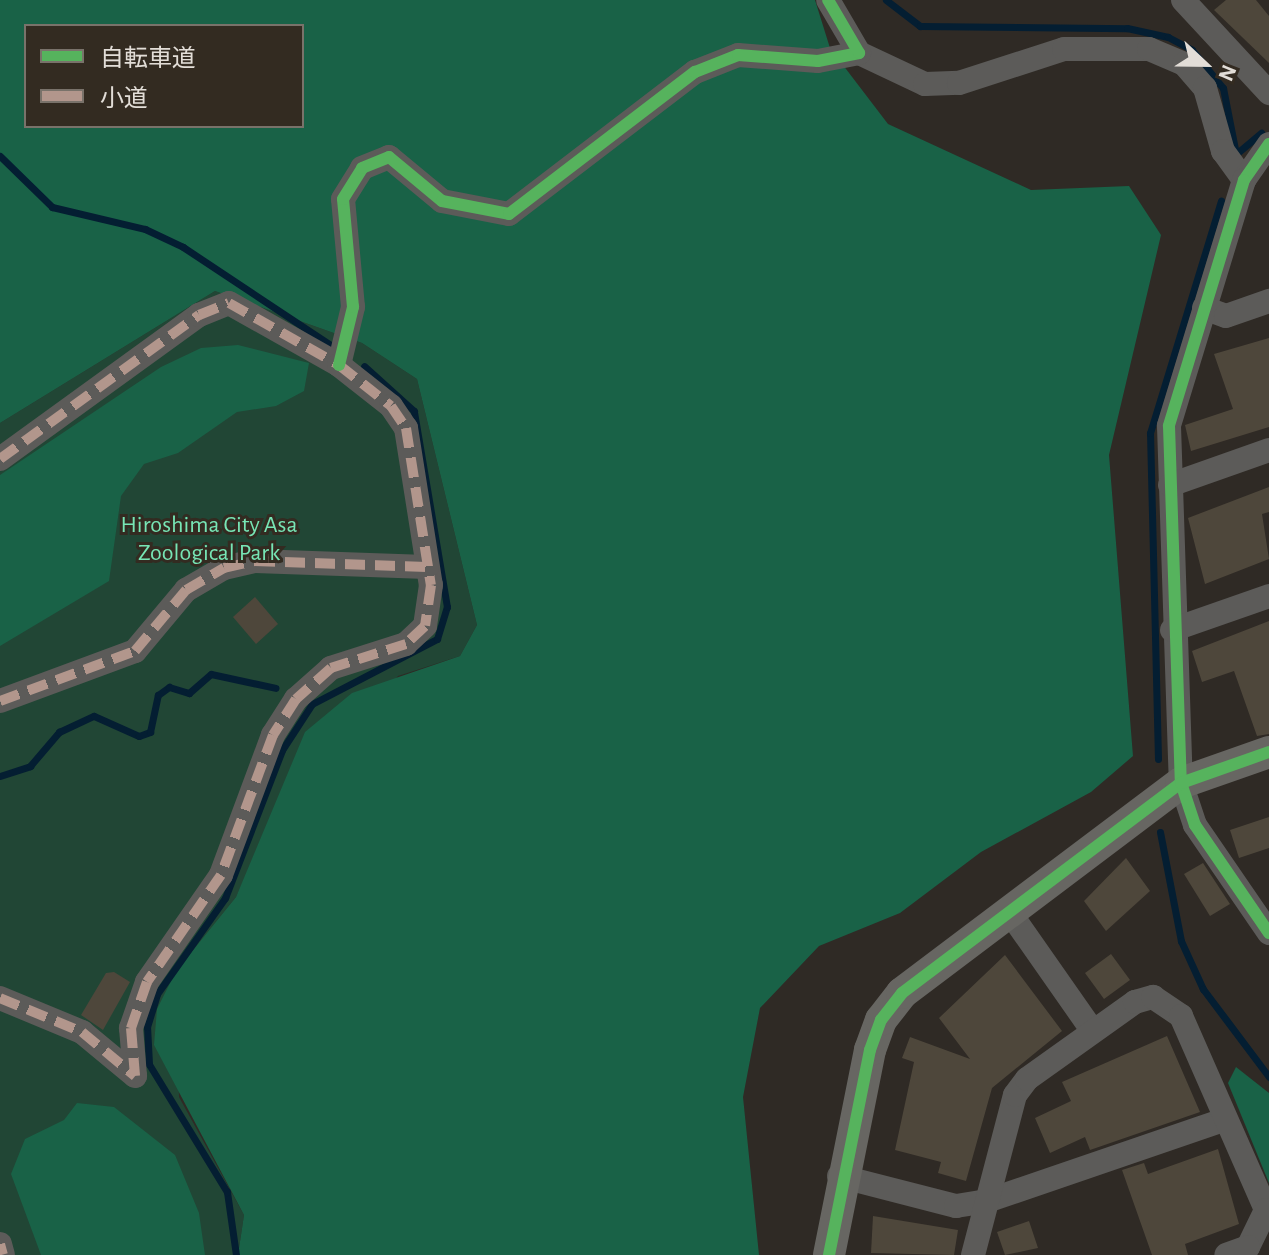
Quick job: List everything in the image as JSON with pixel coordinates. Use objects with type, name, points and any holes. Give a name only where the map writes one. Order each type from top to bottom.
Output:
[{"type":"street","points":[[828,0],[859,53],[925,84],[959,83],[1064,49],[1149,49],[1184,64],[1205,88],[1223,151],[1244,180]]},
{"type":"street","points":[[1183,0],[1269,93]]},
{"type":"street","points":[[339,365],[353,307],[343,199],[362,168],[389,157],[442,201],[509,214],[695,72],[738,55],[818,61],[859,53]]},
{"type":"street","points":[[1269,144],[1244,180],[1169,426],[1172,630],[1181,783],[1195,825],[1269,933]]},
{"type":"street","points":[[1204,308],[1226,316],[1269,301]]},
{"type":"street","points":[[0,459],[199,315],[229,303],[339,365],[391,406],[406,428],[427,567],[425,626],[406,644],[331,668],[296,699],[273,735],[221,875],[147,982],[131,1028],[135,1076],[70,1025],[0,998]]},
{"type":"street","points":[[1170,485],[1269,450]]},
{"type":"street","points":[[0,701],[135,651],[186,590],[224,568],[255,561],[427,567]]},
{"type":"street","points":[[1172,630],[1269,596]]},
{"type":"street","points":[[829,1255],[839,1176],[881,1020],[902,993],[1008,910],[1181,783],[1269,752]]},
{"type":"street","points":[[1008,910],[1092,1030]]},
{"type":"street","points":[[973,1255],[1015,1095],[1092,1030],[1135,1002],[1169,1003],[1181,1016],[1223,1120],[1266,1210],[1248,1247],[1226,1255]]},
{"type":"street","points":[[839,1176],[956,1206],[1017,1197],[1223,1120]]},
{"type":"street","points":[[0,1244],[3,1255]]},
{"type":"green space","points":[[0,0],[815,0],[830,48],[888,124],[1031,190],[1129,186],[1161,235],[1109,455],[1133,756],[1091,792],[981,852],[900,913],[819,946],[760,1008],[743,1097],[759,1255],[238,1255],[244,1215],[154,1045],[157,1009],[176,971],[236,897],[305,732],[352,693],[460,656],[477,625],[417,379],[362,343],[215,291],[0,423]]},
{"type":"green space","name":"Hiroshima City Asa Zoological Park","points":[[215,291],[362,343],[417,379],[477,625],[460,656],[398,676],[264,837],[236,897],[176,971],[179,1097],[244,1215],[238,1255],[0,1255],[0,423]]},
{"type":"green space","points":[[238,345],[309,363],[304,391],[276,406],[237,412],[178,453],[144,464],[121,496],[109,581],[0,646],[0,475],[161,367],[201,348]]},
{"type":"green space","points":[[1236,1067],[1269,1093],[1269,1183],[1228,1083]]},
{"type":"green space","points":[[77,1103],[114,1107],[175,1155],[199,1213],[205,1255],[41,1255],[11,1174],[25,1139],[64,1120]]},
{"type":"building","points":[[1226,0],[1256,0],[1269,16],[1269,63],[1214,10]]},
{"type":"building","points":[[1269,338],[1269,427],[1191,451],[1185,425],[1233,409],[1214,354]]},
{"type":"building","points":[[1269,487],[1269,512],[1262,514],[1269,559],[1205,584],[1188,518]]},
{"type":"building","points":[[255,597],[278,624],[256,644],[233,617]]},
{"type":"building","points":[[1269,621],[1269,734],[1257,736],[1234,671],[1202,682],[1192,651]]},
{"type":"building","points":[[1269,817],[1269,848],[1239,858],[1230,830]]},
{"type":"building","points":[[1126,858],[1150,891],[1106,931],[1084,901]]},
{"type":"building","points":[[1203,863],[1230,904],[1210,916],[1184,874]]},
{"type":"building","points":[[1111,954],[1130,980],[1104,999],[1085,973]]},
{"type":"building","points":[[1005,955],[1062,1031],[992,1088],[966,1181],[938,1173],[941,1162],[895,1150],[914,1062],[902,1058],[910,1037],[970,1059],[939,1018]]},
{"type":"building","points":[[114,972],[130,982],[103,1030],[81,1015],[106,973]]},
{"type":"building","points":[[1167,1036],[1200,1112],[1090,1150],[1085,1137],[1050,1153],[1035,1118],[1071,1101],[1062,1082]]},
{"type":"building","points":[[1218,1149],[1239,1224],[1185,1244],[1188,1255],[1152,1255],[1122,1170],[1144,1163],[1148,1174]]},
{"type":"building","points":[[873,1216],[958,1230],[954,1255],[871,1253]]},
{"type":"building","points":[[1029,1221],[1038,1248],[1005,1255],[997,1232]]},
{"type":"waterway","points":[[886,0],[920,26],[1127,28],[1168,37],[1192,50],[1223,88],[1236,154]]},
{"type":"waterway","points":[[1236,154],[1261,133]]},
{"type":"waterway","points":[[0,156],[52,207],[145,229],[183,247],[335,348]]},
{"type":"waterway","points":[[1158,759],[1150,433],[1221,201]]},
{"type":"waterway","points":[[236,1255],[227,1192],[149,1064],[147,1027],[157,994],[225,898],[282,750],[312,704],[437,639],[447,607],[414,411],[364,366]]},
{"type":"waterway","points":[[0,776],[30,766],[59,732],[94,716],[139,736],[150,732],[158,695],[169,687],[189,693],[211,674],[276,688]]},
{"type":"waterway","points":[[1160,832],[1181,941],[1203,989],[1269,1077]]},
{"type":"marked path","points":[[0,459],[199,315],[229,303],[339,365],[391,406],[406,428],[431,585],[425,626],[406,644],[331,668],[296,699],[273,735],[221,875],[147,982],[131,1028],[135,1076]]},
{"type":"marked path","points":[[0,701],[135,651],[186,590],[224,568],[255,561],[427,567]]},
{"type":"marked path","points":[[0,998],[82,1032],[135,1076]]},
{"type":"marked path","points":[[0,1244],[3,1255]]},
{"type":"cycle path","points":[[339,365],[353,307],[343,199],[362,168],[389,157],[442,201],[509,214],[695,72],[738,55],[818,61],[859,53],[828,0]]},
{"type":"cycle path","points":[[1269,144],[1244,180],[1169,426],[1181,783],[1195,825],[1269,933]]},
{"type":"cycle path","points":[[829,1255],[870,1050],[881,1020],[902,993],[1181,783],[1269,752]]}]
